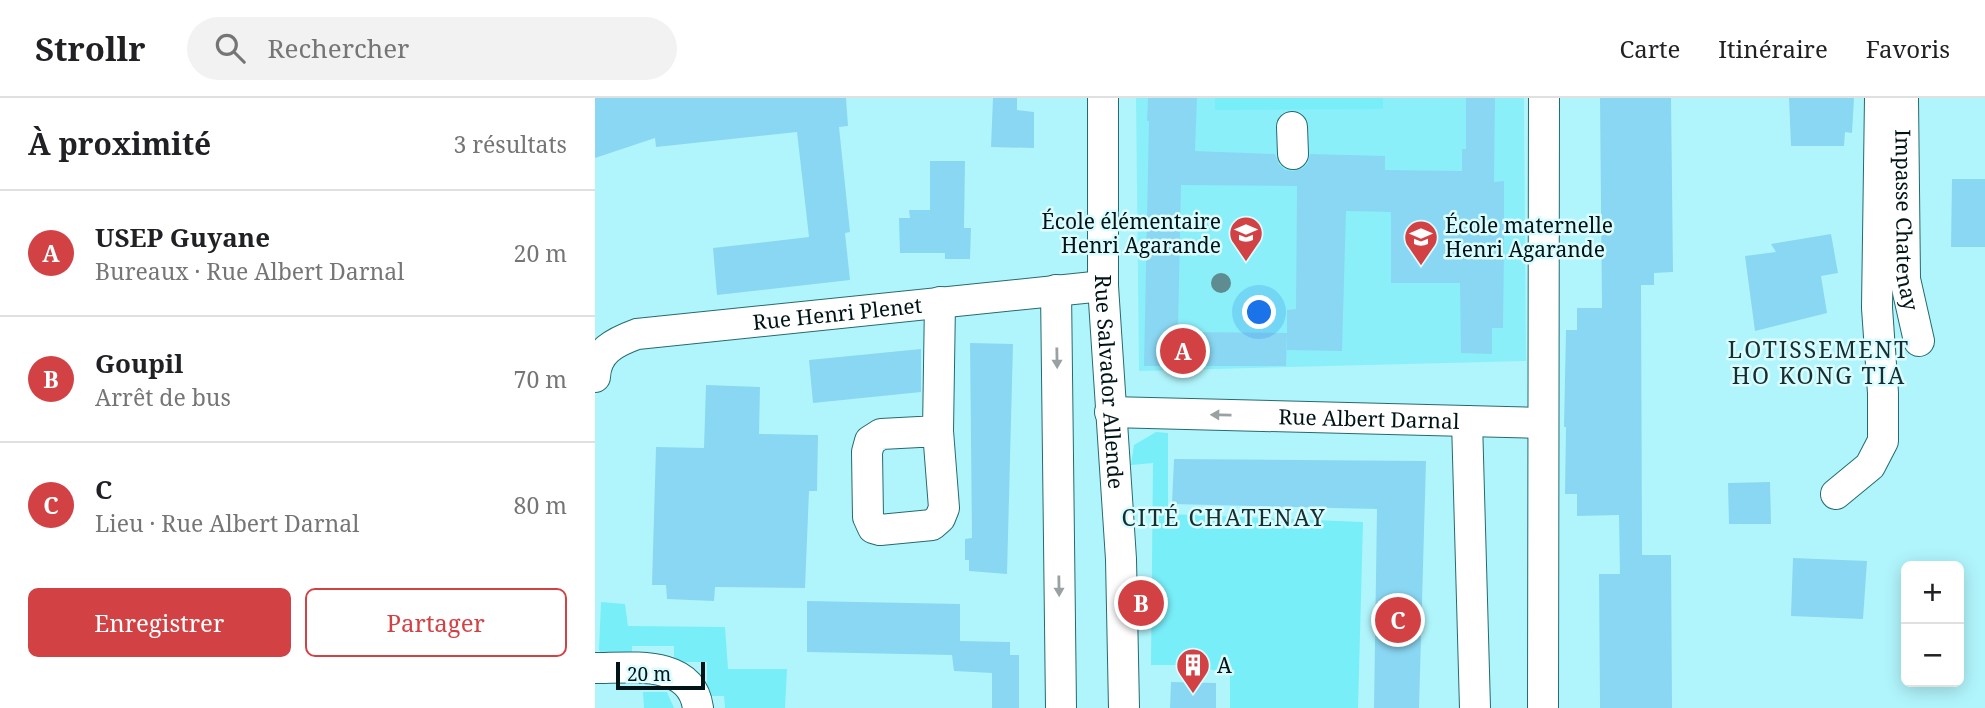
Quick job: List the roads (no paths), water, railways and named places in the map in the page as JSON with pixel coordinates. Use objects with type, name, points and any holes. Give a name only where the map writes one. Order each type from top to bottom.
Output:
[{"type":"street","name":"Rue Salvador Allende","points":[[1103,98],[1103,286],[1121,559],[1124,708]]},
{"type":"street","points":[[1543,708],[1544,98]]},
{"type":"street","points":[[1836,494],[1870,466],[1883,441],[1884,393],[1877,308],[1880,98]]},
{"type":"street","name":"Impasse Chatenay","points":[[1903,98],[1905,279],[1919,341]]},
{"type":"street","name":"Rue Henri Plenet","points":[[595,377],[595,368],[610,344],[637,334],[1103,286]]},
{"type":"street","points":[[1056,290],[1061,708]]},
{"type":"street","points":[[938,431],[940,302]]},
{"type":"street","name":"Rue Albert Darnal","points":[[1111,412],[1467,421],[1475,708]]},
{"type":"street","points":[[1467,421],[1542,423]]},
{"type":"street","points":[[595,668],[656,668],[668,671],[688,685],[695,694],[698,708]]},
{"type":"place","name":"École élémentaire Henri Agarande","points":[[1246,263]]},
{"type":"place","name":"École maternelle Henri Agarande","points":[[1421,267]]},
{"type":"place","name":"USEP Guyane","points":[[1183,351]]},
{"type":"place","name":"Goupil","points":[[1141,603]]},
{"type":"place","name":"C","points":[[1398,620]]},
{"type":"place","name":"A","points":[[1193,695]]},
{"type":"district","name":"LOTISSEMENT HO KONG TIA","points":[[1819,362]]},
{"type":"district","name":"CITÉ CHATENAY","points":[[1224,517]]}]
